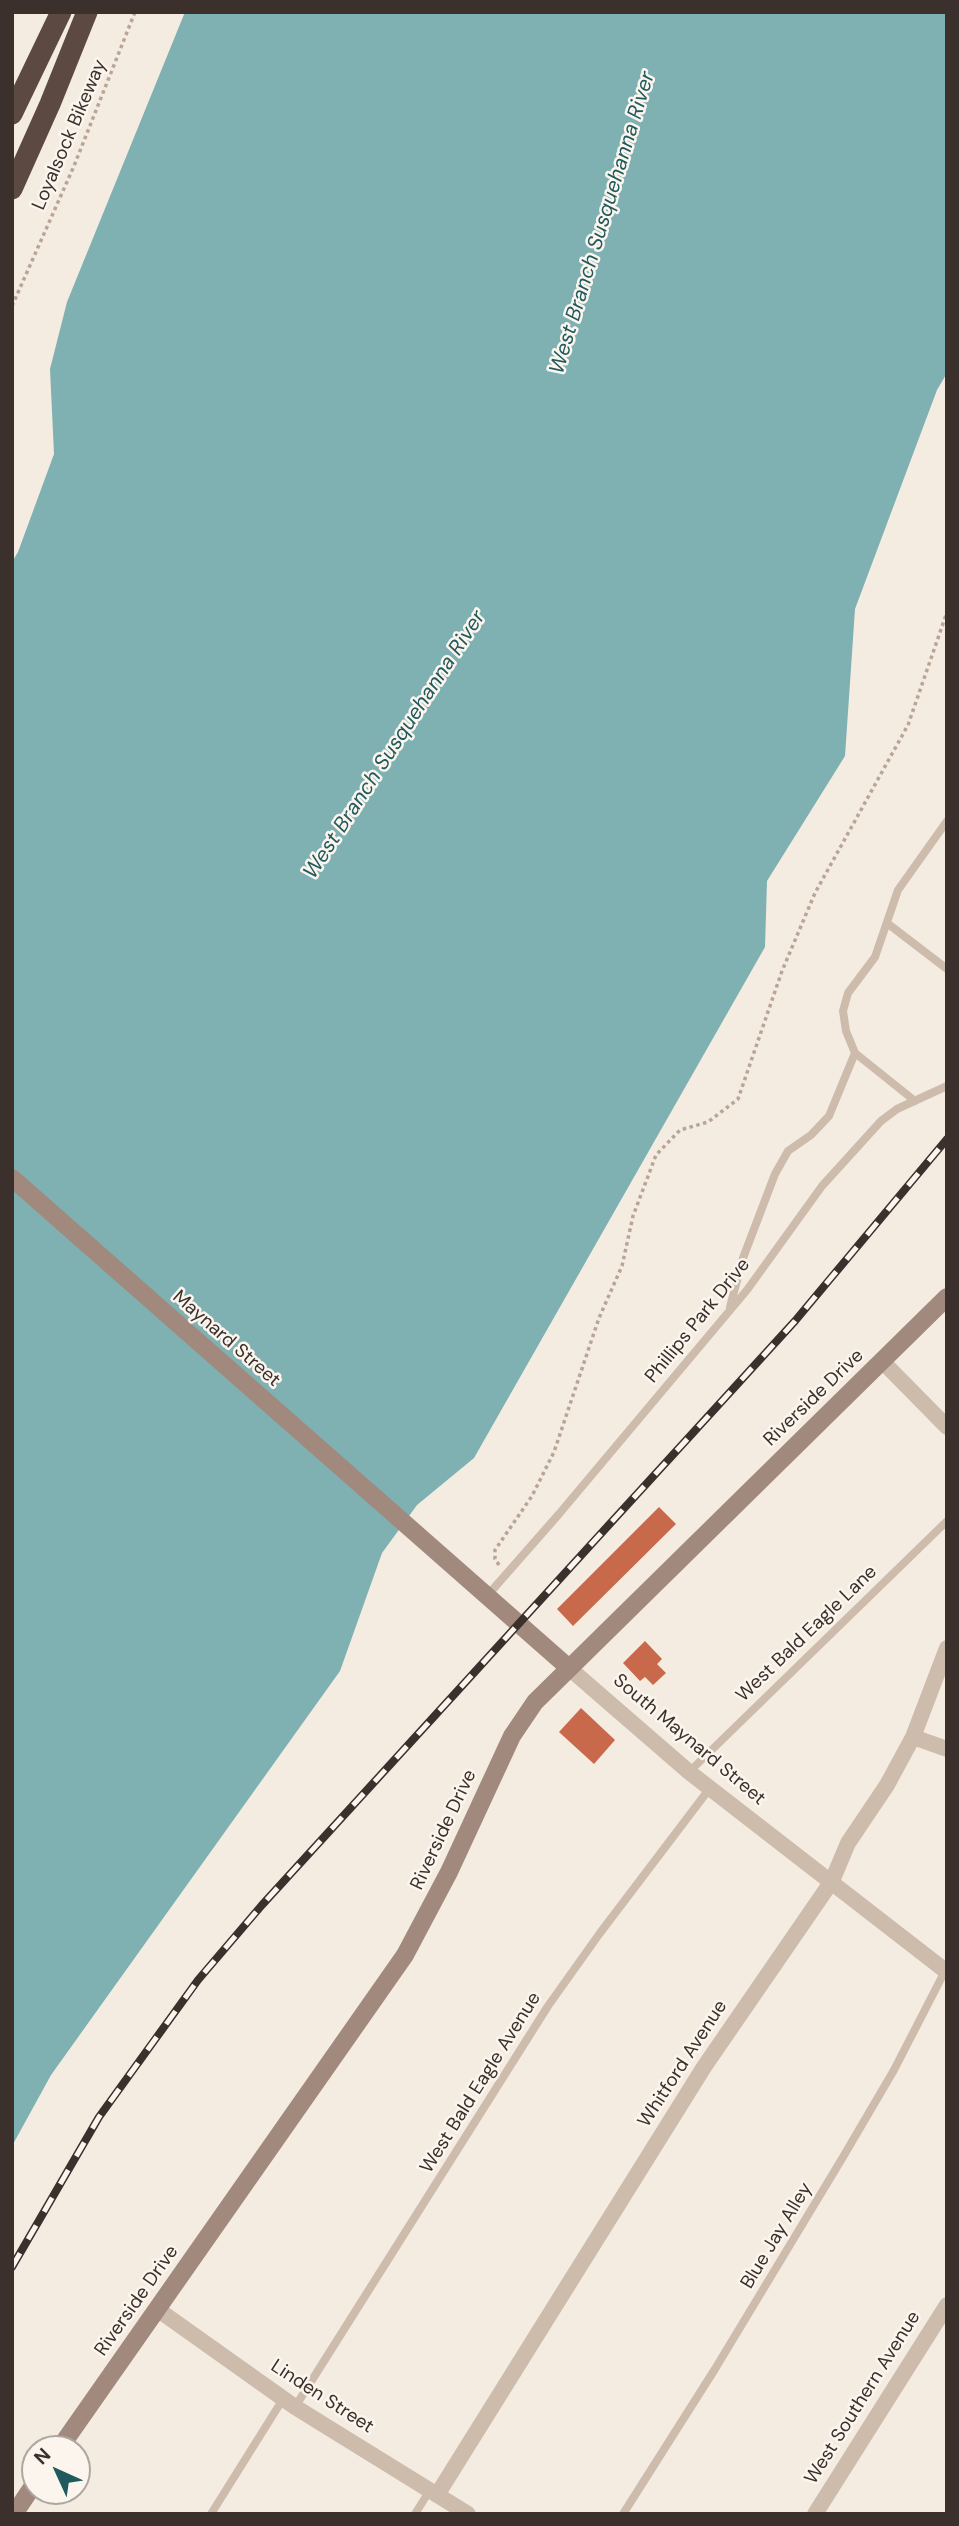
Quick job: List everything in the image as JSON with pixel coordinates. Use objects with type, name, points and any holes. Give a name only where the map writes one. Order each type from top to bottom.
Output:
[{"type":"highway","points":[[12,114],[61,12]]},
{"type":"highway","points":[[12,189],[87,12]]},
{"type":"main road","name":"Maynard Street","points":[[12,1178],[413,1531]]},
{"type":"main road","name":"Riverside Drive","points":[[69,2435],[405,1955],[449,1872],[512,1736],[535,1702],[947,1297]]},
{"type":"main road","name":"South Maynard Street","points":[[413,1531],[569,1668]]},
{"type":"street","points":[[882,1361],[947,1427]]},
{"type":"street","name":"Whitford Avenue","points":[[434,2493],[704,2067],[832,1881],[848,1843],[887,1785],[913,1737],[947,1648]]},
{"type":"street","name":"South Maynard Street","points":[[569,1668],[690,1772],[946,1970]]},
{"type":"street","points":[[913,1737],[947,1749]]},
{"type":"street","name":"West Southern Avenue","points":[[815,2514],[942,2323],[947,2305]]},
{"type":"street","name":"Linden Street","points":[[157,2309],[289,2403],[468,2514]]},
{"type":"lane","points":[[915,1101],[855,1053],[846,1031],[843,1011],[848,993],[875,957],[898,890],[947,821]]},
{"type":"lane","points":[[887,923],[947,970]]},
{"type":"lane","points":[[730,1310],[743,1258],[775,1174],[788,1151],[811,1135],[829,1116],[855,1053]]},
{"type":"lane","name":"Phillips Park Drive","points":[[487,1596],[730,1310],[822,1186],[881,1121],[897,1109],[946,1088]]},
{"type":"lane","name":"West Bald Eagle Lane","points":[[690,1772],[947,1521]]},
{"type":"lane","name":"West Bald Eagle Avenue","points":[[211,2514],[289,2403],[548,2006],[710,1788]]},
{"type":"lane","name":"Blue Jay Alley","points":[[623,2514],[844,2157],[894,2070],[946,1970]]},
{"type":"lane","points":[[415,2514],[434,2493]]},
{"type":"path","name":"Loyalsock Bikeway","points":[[12,306],[74,166],[135,12]]},
{"type":"path","points":[[499,1566],[495,1559],[495,1550],[532,1496],[554,1452],[599,1318],[622,1266],[633,1216],[656,1155],[680,1130],[708,1122],[738,1099],[782,971],[815,893],[908,725],[947,612]]},
{"type":"water","name":"West Branch Susquehanna River","points":[[185,12],[947,12],[947,373],[937,390],[855,609],[845,756],[767,881],[765,947],[474,1458],[417,1505],[382,1553],[340,1671],[51,2075],[12,2146],[12,562],[54,454],[50,369],[67,302]]},
{"type":"building","points":[[659,1507],[676,1524],[573,1626],[557,1609]]},
{"type":"building","points":[[645,1641],[662,1659],[657,1664],[666,1673],[653,1685],[645,1677],[640,1681],[623,1663]]},
{"type":"building","points":[[581,1708],[615,1740],[594,1764],[559,1732]]},
{"type":"railway","points":[[12,2267],[99,2117],[198,1980],[262,1905],[795,1321],[947,1139]]}]
